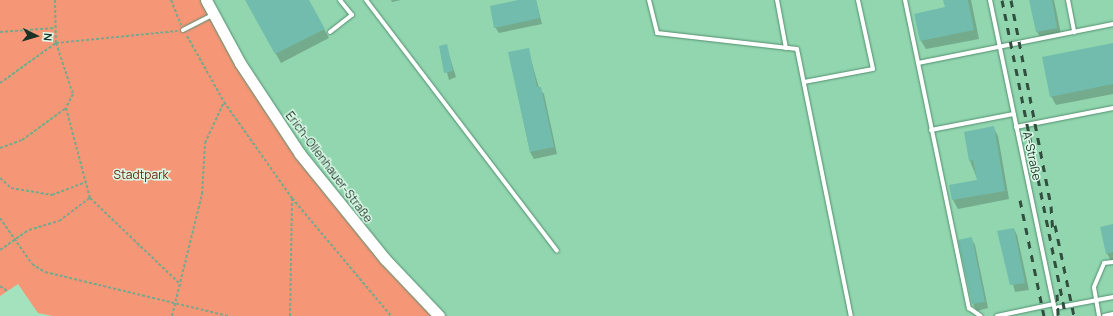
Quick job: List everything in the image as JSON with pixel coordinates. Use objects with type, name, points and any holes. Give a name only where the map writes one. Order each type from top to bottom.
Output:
[{"type":"street","name":"Erich-Ollenhauer-Straße","points":[[206,0],[213,15],[263,100],[300,154],[385,259],[439,316]]},
{"type":"lane","points":[[330,32],[352,16],[340,0]]},
{"type":"lane","points":[[366,0],[556,251]]},
{"type":"lane","points":[[649,0],[657,33],[797,49],[851,316]]},
{"type":"lane","points":[[777,0],[786,48]]},
{"type":"lane","points":[[804,82],[873,69],[858,0]]},
{"type":"lane","points":[[904,0],[969,308],[981,316]]},
{"type":"lane","name":"A-Straße","points":[[990,0],[1056,316]]},
{"type":"lane","points":[[1068,0],[1074,32]]},
{"type":"lane","points":[[183,30],[213,15]]},
{"type":"lane","points":[[918,63],[1113,24]]},
{"type":"lane","points":[[1016,127],[1113,108]]},
{"type":"lane","points":[[931,130],[1013,114]]},
{"type":"lane","points":[[1099,316],[1095,300],[1094,287],[1104,263],[1113,262]]},
{"type":"lane","points":[[997,316],[1113,297]]},
{"type":"lane","points":[[1104,316],[1113,314]]},
{"type":"path","points":[[0,148],[22,140],[66,108],[73,94],[56,43],[55,0]]},
{"type":"path","points":[[171,0],[183,30],[224,102],[292,198],[391,316]]},
{"type":"path","points":[[0,32],[56,28]]},
{"type":"path","points":[[0,83],[56,43],[183,30]]},
{"type":"path","points":[[172,316],[181,285],[202,194],[205,143],[224,102]]},
{"type":"path","points":[[66,108],[90,198],[181,285]]},
{"type":"path","points":[[0,178],[11,188],[52,195],[86,182]]},
{"type":"path","points":[[0,250],[29,230],[59,221],[90,198]]},
{"type":"path","points":[[290,316],[292,198]]},
{"type":"path","points":[[0,218],[32,264],[45,272],[228,316]]},
{"type":"path","points":[[0,286],[7,291]]},
{"type":"shaded area","points":[[205,0],[1113,0],[1113,316],[438,316],[337,204]]},
{"type":"green space","name":"Stadtpark","points":[[0,0],[205,0],[263,102],[438,316],[53,316],[38,313],[18,284],[0,296]]},
{"type":"building","points":[[245,0],[309,0],[325,29],[275,54]]},
{"type":"building","points":[[518,0],[536,0],[540,18],[494,28],[490,6]]},
{"type":"building","points":[[943,0],[968,0],[974,30],[920,41],[914,14],[945,7]]},
{"type":"building","points":[[1029,0],[1052,0],[1057,28],[1036,32]]},
{"type":"building","points":[[1113,43],[1113,84],[1050,97],[1042,57]]},
{"type":"building","points":[[447,44],[453,71],[444,73],[439,46]]},
{"type":"building","points":[[529,48],[537,87],[541,87],[554,147],[530,152],[508,52]]},
{"type":"building","points":[[994,126],[1005,191],[952,200],[949,185],[977,180],[973,160],[969,161],[964,132]]},
{"type":"building","points":[[1113,224],[1113,252],[1106,254],[1100,227]]},
{"type":"building","points":[[1014,228],[1025,283],[1010,285],[997,231]]},
{"type":"building","points":[[972,237],[985,302],[972,304],[958,240]]},
{"type":"railway","points":[[1002,0],[1066,316]]},
{"type":"railway","points":[[1011,0],[1051,206],[1053,232]]},
{"type":"railway","points":[[1020,200],[1044,316]]},
{"type":"railway","points":[[1055,225],[1074,316]]},
{"type":"railway","points":[[1057,294],[1058,316]]}]
